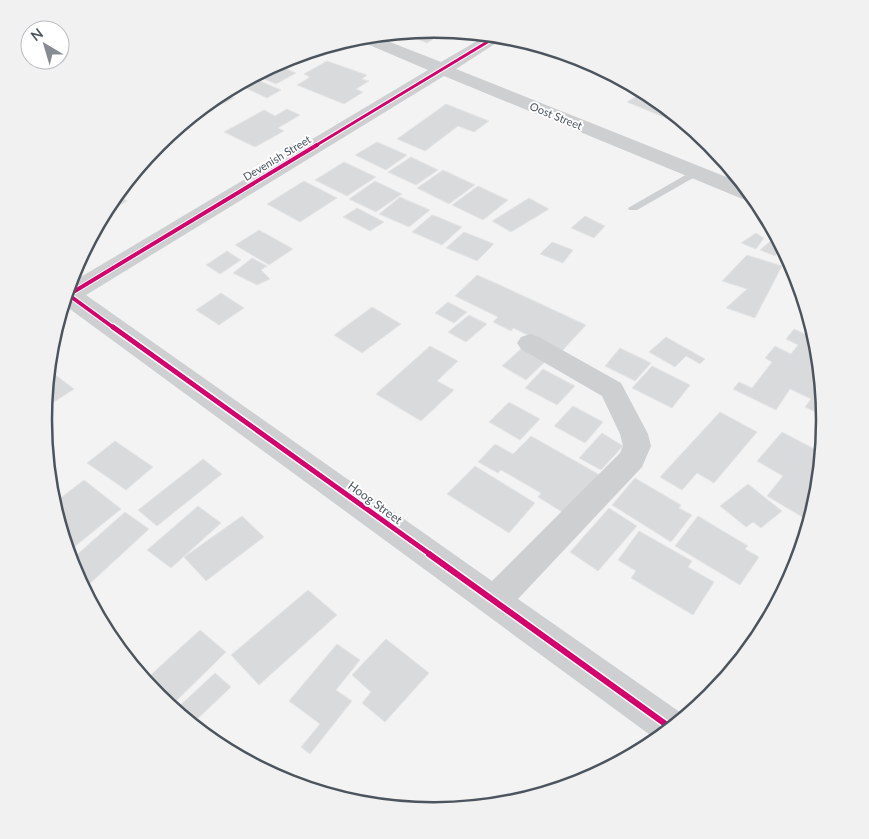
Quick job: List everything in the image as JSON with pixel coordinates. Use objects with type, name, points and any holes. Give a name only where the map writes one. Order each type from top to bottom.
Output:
[{"type":"street","name":"Oost Street","points":[[376,42],[740,189]]},
{"type":"street","name":"Devenish Street","points":[[76,290],[488,42]]},
{"type":"street","points":[[703,175],[720,166]]},
{"type":"street","name":"Hoog Street","points":[[72,299],[665,724]]},
{"type":"street","points":[[494,601],[632,459],[637,446],[634,434],[612,390],[530,343]]},
{"type":"lane","points":[[633,208],[703,175]]},
{"type":"building","points":[[415,38],[435,38],[427,43]]},
{"type":"building","points":[[327,61],[367,75],[362,79],[369,81],[356,89],[363,92],[344,104],[297,85],[310,77],[304,74]]},
{"type":"building","points":[[285,68],[296,73],[276,84],[263,79]]},
{"type":"building","points":[[259,81],[281,90],[267,98],[246,88]]},
{"type":"building","points":[[637,96],[672,121],[627,102]]},
{"type":"building","points":[[231,97],[234,98],[211,110]]},
{"type":"building","points":[[446,104],[489,121],[474,132],[458,126],[425,151],[397,139]]},
{"type":"building","points":[[287,109],[300,115],[278,128],[284,131],[255,147],[224,132],[264,110],[275,116]]},
{"type":"building","points":[[377,142],[407,155],[386,170],[355,155]]},
{"type":"building","points":[[411,157],[438,170],[416,185],[388,172]]},
{"type":"building","points":[[344,162],[376,177],[347,196],[315,180]]},
{"type":"building","points":[[443,170],[475,185],[449,204],[417,188]]},
{"type":"building","points":[[304,181],[337,198],[300,222],[267,204]]},
{"type":"building","points":[[375,181],[402,194],[376,212],[349,199]]},
{"type":"building","points":[[478,186],[508,200],[483,220],[452,205]]},
{"type":"building","points":[[400,197],[430,210],[409,227],[379,214]]},
{"type":"building","points":[[123,198],[127,201],[117,207]]},
{"type":"building","points":[[529,198],[549,209],[511,232],[492,221]]},
{"type":"building","points":[[357,208],[384,222],[370,231],[343,217]]},
{"type":"building","points":[[432,215],[462,227],[442,245],[412,232]]},
{"type":"building","points":[[585,216],[605,226],[594,238],[571,228]]},
{"type":"building","points":[[259,230],[293,249],[269,265],[235,245]]},
{"type":"building","points":[[464,232],[494,244],[477,261],[446,248]]},
{"type":"building","points":[[756,233],[764,238],[756,249],[741,243]]},
{"type":"building","points":[[771,240],[778,253],[775,256],[760,250]]},
{"type":"building","points":[[552,242],[573,250],[563,263],[540,254]]},
{"type":"building","points":[[227,251],[241,260],[220,274],[206,265]]},
{"type":"building","points":[[747,255],[782,266],[755,318],[726,308],[747,289],[722,281]]},
{"type":"building","points":[[252,258],[267,266],[261,270],[270,279],[257,285],[233,273]]},
{"type":"building","points":[[477,275],[586,325],[562,351],[513,328],[511,331],[493,322],[498,317],[455,296]]},
{"type":"building","points":[[221,293],[244,308],[219,325],[196,310]]},
{"type":"building","points":[[448,302],[467,312],[454,323],[435,313]]},
{"type":"building","points":[[372,307],[401,324],[362,353],[334,335]]},
{"type":"building","points":[[469,315],[487,324],[466,342],[448,332]]},
{"type":"building","points":[[794,329],[806,335],[813,370],[816,412],[805,407],[811,399],[790,389],[776,410],[733,389],[739,382],[752,388],[772,362],[765,358],[775,346],[791,354],[798,345],[786,339]]},
{"type":"building","points":[[666,337],[705,359],[700,364],[686,356],[675,367],[649,352]]},
{"type":"building","points":[[430,346],[458,361],[437,381],[454,390],[421,421],[376,394]]},
{"type":"building","points":[[523,347],[547,360],[526,380],[502,366]]},
{"type":"building","points":[[620,348],[651,363],[635,381],[605,366]]},
{"type":"building","points":[[652,366],[690,385],[672,408],[632,388]]},
{"type":"building","points":[[543,369],[575,386],[557,405],[525,388]]},
{"type":"building","points":[[55,375],[74,389],[53,403]]},
{"type":"building","points":[[509,402],[540,419],[520,440],[489,422]]},
{"type":"building","points":[[573,406],[603,422],[585,443],[554,426]]},
{"type":"building","points":[[720,412],[757,432],[714,483],[697,473],[682,490],[660,477]]},
{"type":"building","points":[[782,432],[815,450],[809,494],[803,518],[767,496],[783,476],[757,461]]},
{"type":"building","points":[[602,433],[623,446],[601,470],[579,458]]},
{"type":"building","points":[[531,436],[600,475],[567,515],[538,497],[541,493],[501,470],[498,473],[478,462],[495,444],[513,454]]},
{"type":"building","points":[[115,441],[153,467],[126,490],[87,463]]},
{"type":"building","points":[[203,459],[222,474],[157,526],[138,510]]},
{"type":"building","points":[[475,466],[535,503],[509,533],[447,494]]},
{"type":"building","points":[[635,478],[681,505],[679,508],[692,515],[671,542],[612,505]]},
{"type":"building","points":[[84,480],[121,509],[75,547],[61,498]]},
{"type":"building","points":[[748,484],[782,511],[761,528],[753,522],[746,527],[720,506]]},
{"type":"building","points":[[198,506],[221,523],[171,568],[147,550]]},
{"type":"building","points":[[609,508],[637,526],[598,571],[570,552]]},
{"type":"building","points":[[125,512],[149,529],[90,584],[78,554]]},
{"type":"building","points":[[242,516],[264,537],[206,581],[184,557]]},
{"type":"building","points":[[698,516],[748,546],[745,549],[759,557],[740,585],[675,546]]},
{"type":"building","points":[[639,531],[692,561],[688,567],[714,582],[693,615],[631,578],[636,571],[618,560]]},
{"type":"building","points":[[308,590],[337,615],[259,685],[231,655]]},
{"type":"building","points":[[200,630],[226,652],[176,701],[151,675]]},
{"type":"building","points":[[386,639],[429,673],[385,722],[362,703],[371,692],[352,675]]},
{"type":"building","points":[[337,644],[360,660],[336,690],[352,701],[310,754],[301,747],[320,724],[289,701]]},
{"type":"building","points":[[215,673],[231,687],[197,719],[181,705]]},
{"type":"cycle path","points":[[75,291],[488,42]]},
{"type":"cycle path","points":[[73,298],[666,724]]}]
